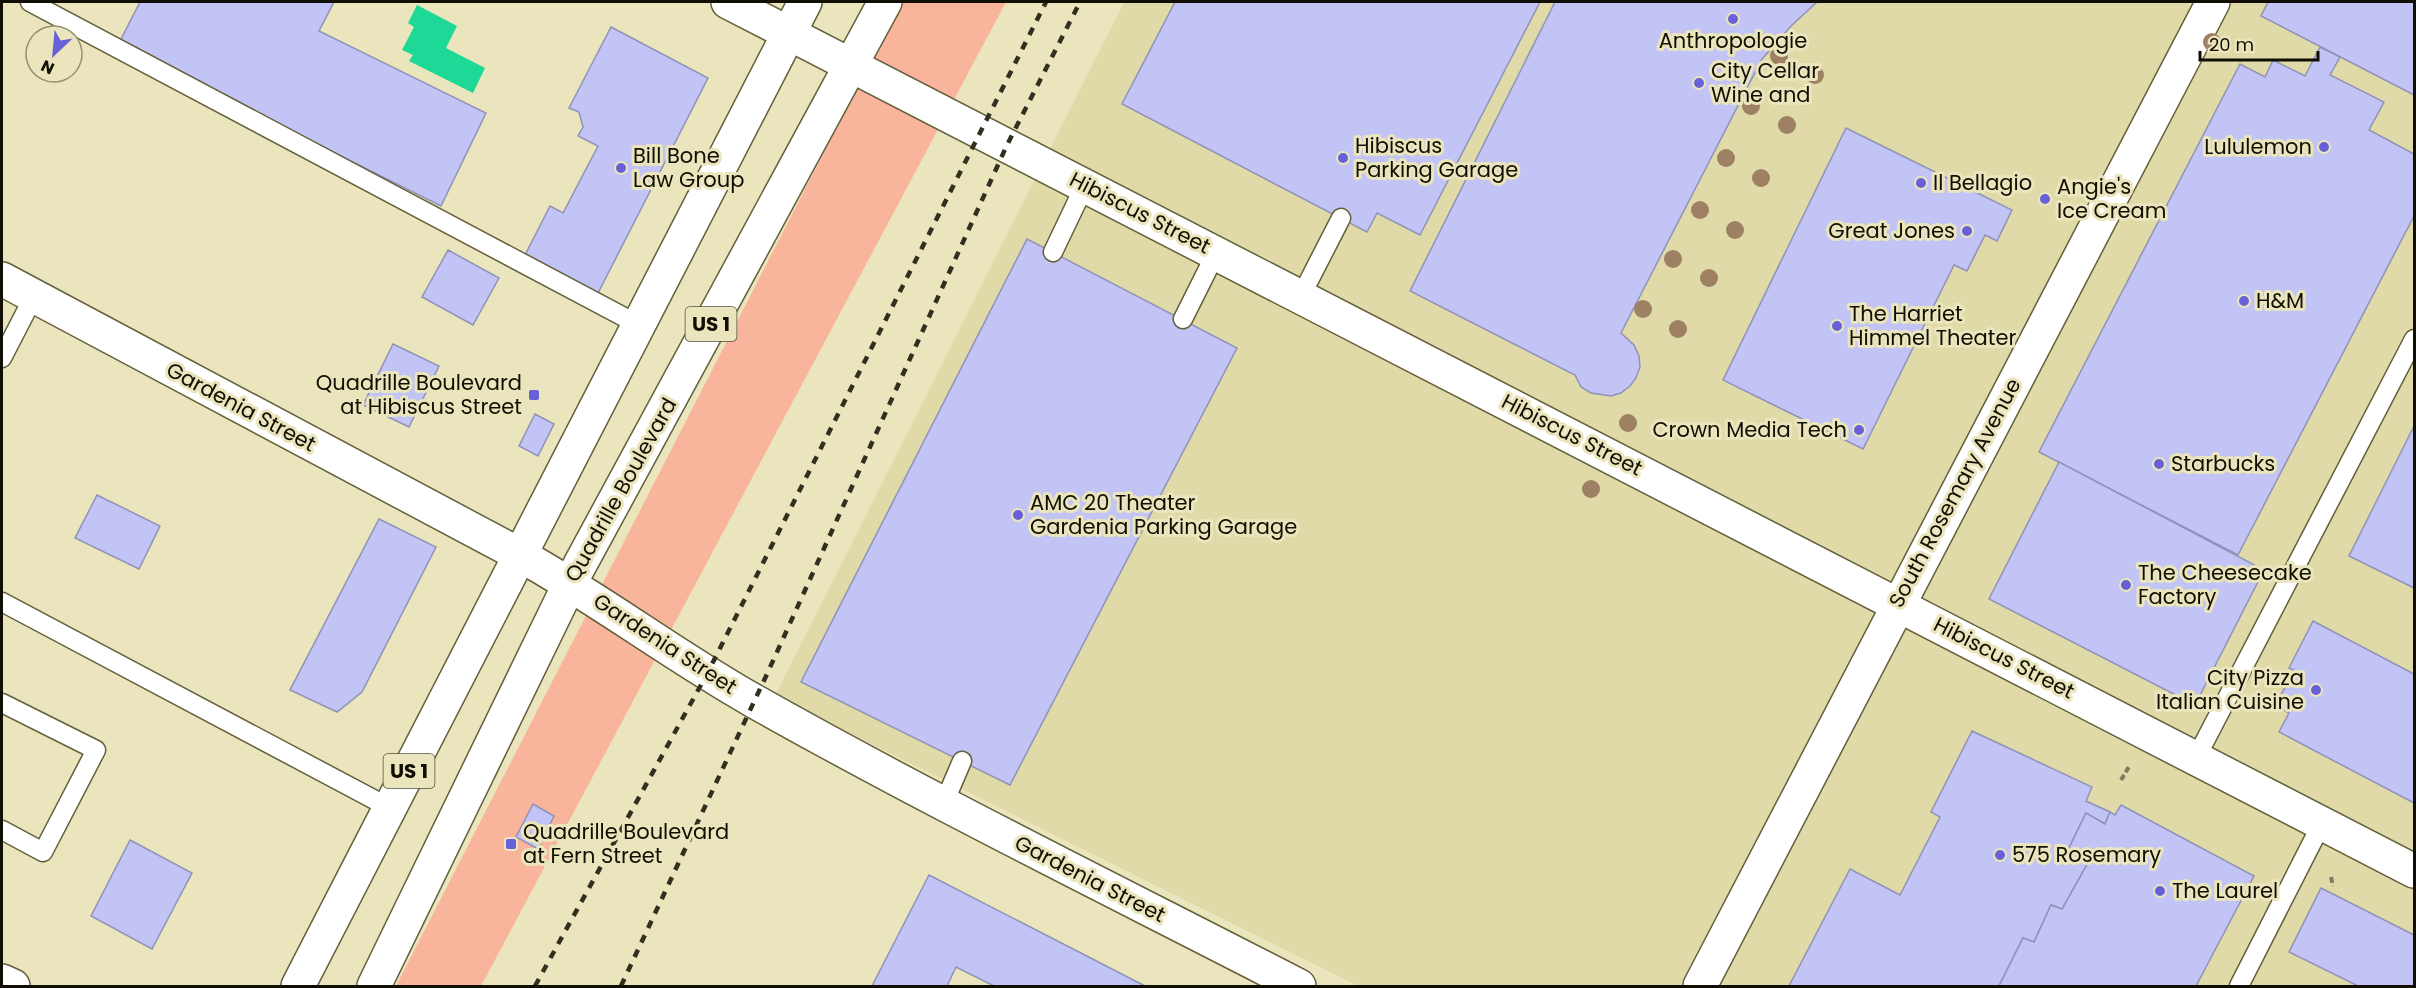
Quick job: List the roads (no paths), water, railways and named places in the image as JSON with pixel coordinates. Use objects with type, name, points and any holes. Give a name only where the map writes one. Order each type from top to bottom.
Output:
[{"type":"street","name":"Hibiscus Street","points":[[728,2],[2415,871]]},
{"type":"street","name":"US 1","points":[[298,987],[805,2]]},
{"type":"street","name":"Quadrille Boulevard","points":[[374,987],[570,583],[885,2]]},
{"type":"street","name":"South Rosemary Avenue","points":[[1700,987],[2212,2]]},
{"type":"street","name":"Gardenia Street","points":[[2,279],[520,555],[570,583],[707,674],[886,774],[1299,987]]},
{"type":"lane","points":[[30,2],[639,325]]},
{"type":"lane","points":[[1053,252],[1085,184]]},
{"type":"lane","points":[[1301,296],[1341,218]]},
{"type":"lane","points":[[1183,319],[1216,253]]},
{"type":"lane","points":[[2,358],[34,296]]},
{"type":"lane","points":[[2196,758],[2415,339]]},
{"type":"lane","points":[[2,602],[390,808]]},
{"type":"lane","points":[[2,703],[96,750],[43,852],[2,830]]},
{"type":"lane","points":[[944,803],[962,761]]},
{"type":"lane","points":[[2239,987],[2322,823]]},
{"type":"railway","points":[[535,986],[707,674],[1046,2]]},
{"type":"railway","points":[[621,986],[767,674],[1007,145],[1080,2]]},
{"type":"place","name":"Anthropologie","points":[[1733,19]]},
{"type":"place","name":"City Cellar Wine and","points":[[1699,83]]},
{"type":"place","name":"Lululemon","points":[[2324,147]]},
{"type":"place","name":"Hibiscus Parking Garage","points":[[1343,158]]},
{"type":"place","name":"Bill Bone Law Group","points":[[621,168]]},
{"type":"place","name":"Il Bellagio","points":[[1921,183]]},
{"type":"place","name":"Angie's Ice Cream","points":[[2045,199]]},
{"type":"place","name":"Great Jones","points":[[1967,231]]},
{"type":"place","name":"H&M","points":[[2244,301]]},
{"type":"place","name":"The Harriet Himmel Theater","points":[[1837,326]]},
{"type":"place","name":"Quadrille Boulevard at Hibiscus Street","points":[[534,395]]},
{"type":"place","name":"Crown Media Tech","points":[[1859,430]]},
{"type":"place","name":"Starbucks","points":[[2159,464]]},
{"type":"place","name":"AMC 20 Theater Gardenia Parking Garage","points":[[1018,515]]},
{"type":"place","name":"The Cheesecake Factory","points":[[2126,585]]},
{"type":"place","name":"City Pizza Italian Cuisine","points":[[2316,690]]},
{"type":"place","name":"Quadrille Boulevard at Fern Street","points":[[511,844]]},
{"type":"place","name":"575 Rosemary","points":[[2000,855]]},
{"type":"place","name":"The Laurel","points":[[2160,891]]}]
